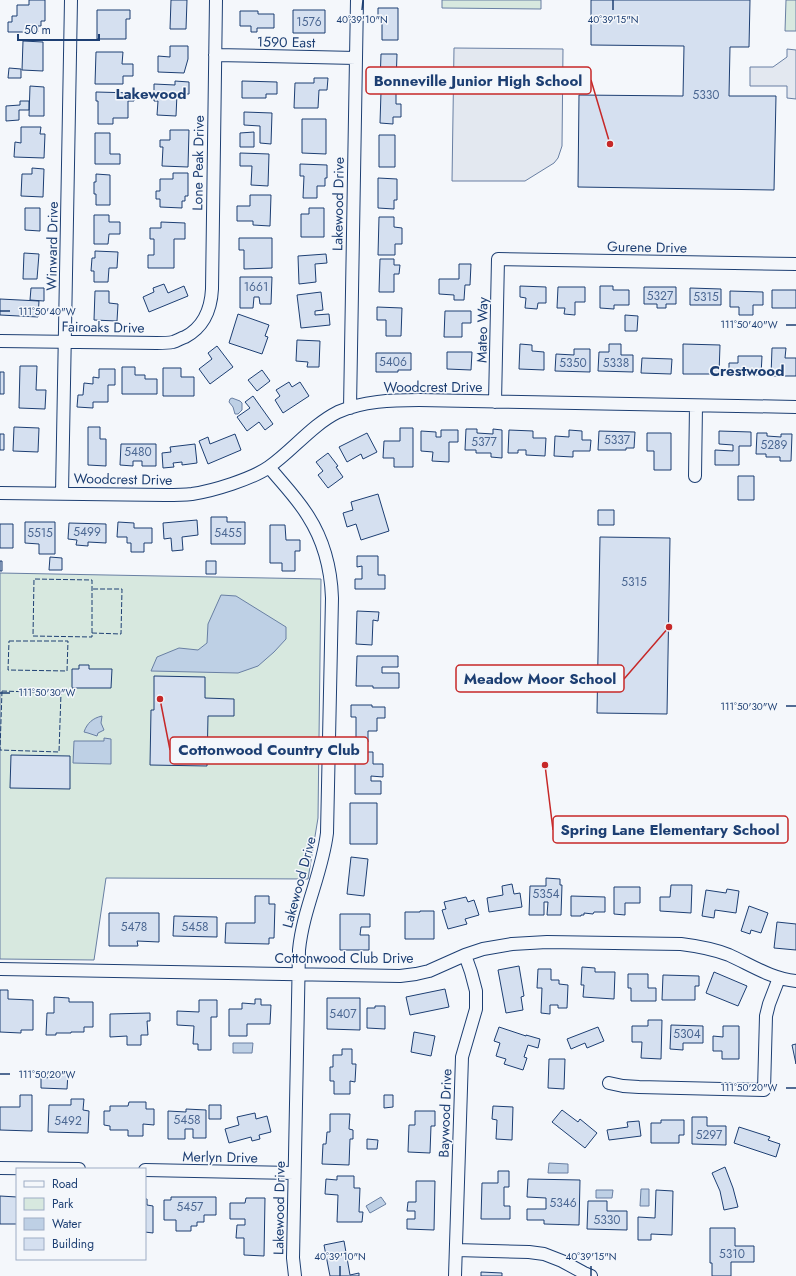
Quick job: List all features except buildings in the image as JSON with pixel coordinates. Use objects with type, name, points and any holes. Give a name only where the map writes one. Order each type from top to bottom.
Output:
[{"type":"street","name":"Winward Drive","points":[[62,493],[71,0]]},
{"type":"street","name":"Lone Peak Drive","points":[[201,324],[210,308],[211,294],[216,0]]},
{"type":"street","name":"Lakewood Drive","points":[[350,408],[357,0]]},
{"type":"street","name":"1590 East","points":[[215,55],[356,58]]},
{"type":"street","name":"Gurene Drive","points":[[498,259],[796,264]]},
{"type":"street","name":"Mateo Way","points":[[496,402],[498,259]]},
{"type":"street","name":"Fairoaks Drive","points":[[0,341],[174,342],[189,335],[201,324]]},
{"type":"street","name":"Woodcrest Drive","points":[[0,493],[165,495],[191,494],[206,491],[247,478],[269,467],[320,424],[338,412],[377,402],[398,400],[796,407]]},
{"type":"street","points":[[694,476],[696,406]]},
{"type":"street","name":"Lakewood Drive","points":[[269,467],[301,506],[313,524],[323,546],[332,584],[328,833],[320,872],[304,916],[299,950],[294,1173],[293,1258],[295,1276]]},
{"type":"street","name":"Cottonwood Club Drive","points":[[0,969],[400,976],[429,971],[465,955],[483,949],[512,944],[681,944],[712,949],[779,978],[796,982]]},
{"type":"street","name":"Baywood Drive","points":[[456,1276],[462,1057],[476,1009],[476,991],[465,955]]},
{"type":"street","points":[[609,1083],[639,1087],[764,1090],[766,1016],[779,978]]},
{"type":"street","points":[[0,1168],[16,1168]]},
{"type":"street","name":"Merlyn Drive","points":[[146,1170],[294,1173]]},
{"type":"street","points":[[456,1250],[529,1252],[544,1254],[562,1260],[591,1276]]},
{"type":"green space","points":[[442,0],[541,0],[541,9],[442,8]]},
{"type":"green space","points":[[786,0],[796,0],[796,31],[785,31]]},
{"type":"green space","points":[[0,573],[321,579],[318,818],[308,879],[106,878],[94,960],[0,959]]},
{"type":"shaded area","points":[[454,48],[563,49],[562,146],[558,158],[554,163],[525,181],[452,181]]},
{"type":"shaded area","points":[[787,49],[796,50],[796,99],[787,98],[787,86],[750,86],[750,67],[773,67],[787,57]]},
{"type":"water","points":[[232,398],[242,403],[242,410],[238,414],[235,414],[233,407],[229,402]]},
{"type":"water","points":[[221,595],[236,596],[286,627],[286,639],[258,666],[238,673],[151,671],[157,657],[179,648],[198,650],[207,643],[208,624]]},
{"type":"water","points":[[102,716],[101,723],[104,730],[98,733],[97,736],[84,732],[91,721]]},
{"type":"water","points":[[104,738],[111,739],[111,764],[73,763],[74,741],[104,741]]},
{"type":"water","points":[[233,1043],[253,1043],[252,1053],[233,1053]]},
{"type":"water","points":[[549,1163],[568,1164],[568,1173],[548,1173]]},
{"type":"water","points":[[641,1189],[649,1189],[649,1206],[640,1206]]},
{"type":"water","points":[[596,1190],[613,1190],[612,1198],[596,1198]]},
{"type":"water","points":[[381,1197],[386,1204],[370,1213],[366,1206]]},
{"type":"fence","points":[[92,589],[122,589],[121,634],[92,633],[92,637],[33,636],[34,579],[92,580],[92,633]]},
{"type":"fence","points":[[9,641],[68,641],[67,671],[8,670],[9,641]]},
{"type":"fence","points":[[2,691],[61,693],[59,752],[0,750],[2,691]]},
{"type":"place","name":"Bonneville Junior High School","points":[[610,144]]},
{"type":"place","name":"Meadow Moor School","points":[[669,627]]},
{"type":"place","name":"Cottonwood Country Club","points":[[160,699]]},
{"type":"place","name":"Spring Lane Elementary School","points":[[545,765]]},
{"type":"district","name":"Lakewood","points":[[151,94]]},
{"type":"district","name":"Crestwood","points":[[747,371]]}]
